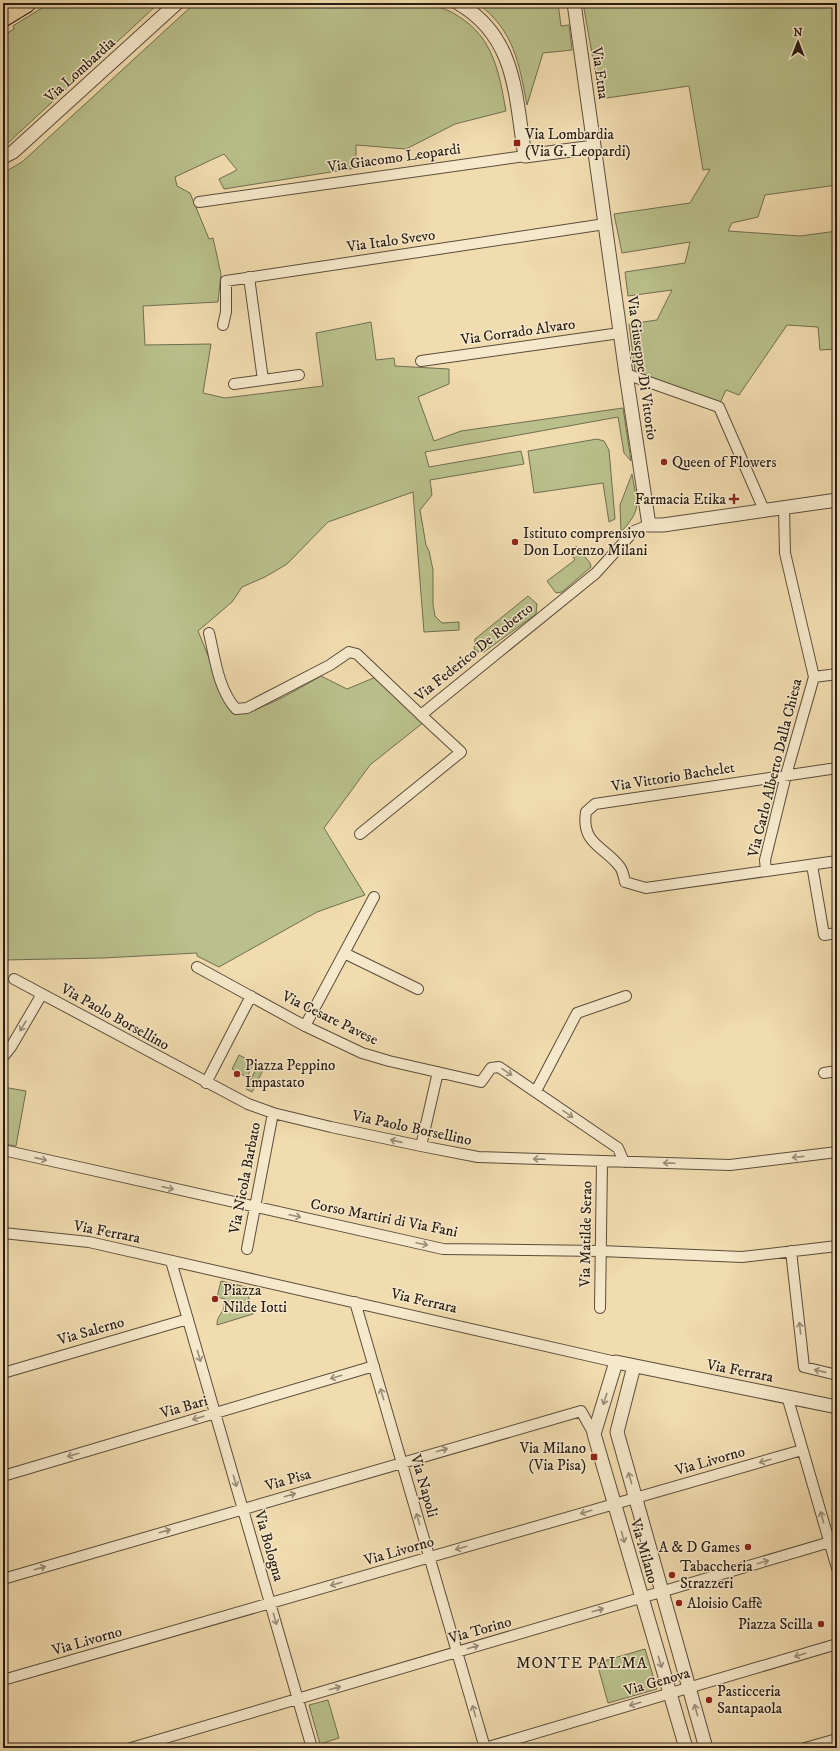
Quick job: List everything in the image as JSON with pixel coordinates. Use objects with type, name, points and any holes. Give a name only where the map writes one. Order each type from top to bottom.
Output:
[{"type":"highway","points":[[3,18],[26,3]]},
{"type":"street","name":"Via Lombardia","points":[[3,157],[13,152],[177,3]]},
{"type":"street","points":[[458,3],[478,16],[494,34],[501,46],[511,70],[525,156]]},
{"type":"street","name":"Via Etna","points":[[574,3],[594,147]]},
{"type":"street","name":"Via Giacomo Leopardi","points":[[199,202],[594,147]]},
{"type":"street","name":"Via Giuseppe Di Vittorio","points":[[594,147],[649,525]]},
{"type":"street","name":"Via Italo Svevo","points":[[223,325],[226,312],[226,281],[605,224]]},
{"type":"street","points":[[249,277],[263,380]]},
{"type":"street","name":"Via Corrado Alvaro","points":[[422,361],[620,333]]},
{"type":"street","points":[[626,374],[719,407],[764,510]]},
{"type":"street","points":[[234,384],[300,375]]},
{"type":"street","points":[[649,525],[662,525],[837,500]]},
{"type":"street","name":"Via Carlo Alberto Dalla Chiesa","points":[[766,871],[765,860],[786,775],[814,677],[785,553],[784,507]]},
{"type":"street","name":"Via Federico De Roberto","points":[[209,633],[221,682],[231,704],[236,709],[247,708],[330,665],[349,652],[357,654],[421,715],[596,573],[634,531],[649,525]]},
{"type":"street","points":[[814,677],[837,674]]},
{"type":"street","points":[[360,834],[461,752],[421,715]]},
{"type":"street","name":"Via Vittorio Bachelet","points":[[766,871],[646,888],[625,882],[621,868],[587,836],[584,822],[586,812],[595,804],[837,768]]},
{"type":"street","points":[[766,871],[837,861]]},
{"type":"street","points":[[812,864],[824,935],[837,933]]},
{"type":"street","points":[[305,1026],[374,897]]},
{"type":"street","points":[[344,953],[418,989]]},
{"type":"street","name":"Via Cesare Pavese","points":[[197,967],[305,1026],[362,1053],[481,1082],[491,1068],[499,1067],[536,1092]]},
{"type":"street","name":"Via Paolo Borsellino","points":[[14,979],[206,1083],[248,1104],[273,1113],[421,1146],[478,1157],[730,1165],[837,1152]]},
{"type":"street","points":[[3,1057],[11,1047],[42,994]]},
{"type":"street","points":[[206,1083],[251,996]]},
{"type":"street","points":[[624,1162],[618,1148],[536,1092],[578,1013],[626,996]]},
{"type":"street","points":[[824,1073],[837,1071]]},
{"type":"street","points":[[421,1146],[438,1072]]},
{"type":"street","name":"Via Nicola Barbato","points":[[247,1249],[273,1113]]},
{"type":"street","name":"Corso Martiri di Via Fani","points":[[3,1150],[443,1249],[601,1251],[742,1257],[837,1246]]},
{"type":"street","name":"Via Matilde Serao","points":[[600,1308],[602,1161]]},
{"type":"street","name":"Via Ferrara","points":[[3,1233],[89,1242],[634,1366],[837,1407]]},
{"type":"street","points":[[791,1251],[804,1367],[837,1375]]},
{"type":"street","name":"Via Bologna","points":[[171,1261],[312,1748]]},
{"type":"street","name":"Via Napoli","points":[[355,1302],[485,1748]]},
{"type":"street","name":"Via Salerno","points":[[3,1373],[188,1319]]},
{"type":"street","points":[[594,1434],[616,1362]]},
{"type":"street","name":"Via Bari","points":[[3,1476],[374,1366]]},
{"type":"street","name":"Via Milano","points":[[634,1366],[617,1432],[706,1748]]},
{"type":"street","points":[[787,1396],[802,1450],[833,1541],[837,1568]]},
{"type":"street","name":"Via Pisa","points":[[3,1578],[581,1411],[594,1434]]},
{"type":"street","name":"Via Milano","points":[[594,1434],[640,1598],[686,1748]]},
{"type":"street","name":"Via Livorno","points":[[3,1680],[802,1450]]},
{"type":"street","name":"Via Torino","points":[[131,1748],[833,1541]]},
{"type":"street","name":"Via Genova","points":[[485,1748],[837,1644]]},
{"type":"street","points":[[805,1748],[837,1739]]},
{"type":"green space","points":[[50,3],[159,3],[9,142],[3,145],[3,36],[14,29],[13,26]]},
{"type":"green space","points":[[195,3],[423,3],[450,11],[470,25],[480,35],[487,46],[493,58],[501,83],[506,111],[455,124],[406,149],[356,145],[356,168],[224,189],[219,179],[237,170],[224,154],[175,177],[177,186],[190,193],[209,239],[213,238],[221,274],[218,302],[143,306],[145,345],[211,344],[203,393],[225,398],[323,386],[316,333],[371,322],[376,360],[394,358],[395,366],[449,369],[449,384],[418,397],[434,441],[461,431],[623,408],[631,461],[624,453],[618,417],[425,452],[429,467],[521,451],[524,464],[430,480],[432,495],[420,510],[426,545],[429,551],[433,570],[433,604],[435,616],[442,623],[459,622],[459,630],[424,632],[413,492],[328,522],[287,564],[265,577],[242,587],[232,602],[198,631],[211,663],[236,714],[247,712],[269,704],[321,676],[347,689],[376,677],[424,722],[370,765],[324,828],[365,895],[317,912],[219,967],[197,956],[197,953],[103,958],[3,960],[3,173],[22,162]]},
{"type":"green space","points":[[477,3],[558,3],[561,26],[569,25],[572,50],[543,53],[527,105],[521,75],[513,48],[499,24]]},
{"type":"green space","points":[[583,3],[837,3],[837,185],[765,195],[758,217],[732,223],[728,231],[800,236],[837,231],[837,349],[820,350],[818,327],[787,325],[739,395],[726,390],[720,403],[635,371],[629,324],[657,320],[672,290],[628,296],[625,272],[685,263],[690,242],[622,253],[614,214],[690,203],[710,169],[703,170],[689,86],[600,99]]},
{"type":"green space","points":[[597,439],[604,441],[609,450],[615,519],[609,522],[603,483],[534,493],[528,451]]},
{"type":"green space","points":[[632,474],[637,506],[633,517],[621,532],[620,505]]},
{"type":"green space","points":[[576,546],[590,563],[591,567],[562,592],[556,593],[547,581],[575,560],[570,551]]},
{"type":"green space","points":[[528,596],[537,604],[536,614],[484,652],[478,652],[474,649],[475,639]]},
{"type":"green space","points":[[239,1055],[254,1063],[247,1077],[232,1069]]},
{"type":"green space","points":[[258,1065],[264,1068],[252,1092],[246,1089]]},
{"type":"green space","points":[[3,1087],[26,1091],[16,1146],[3,1144]]},
{"type":"green space","points":[[221,1281],[246,1287],[253,1314],[217,1325],[225,1300],[217,1297]]},
{"type":"green space","points":[[645,1649],[657,1689],[608,1703],[597,1663]]},
{"type":"green space","points":[[328,1700],[339,1738],[320,1744],[309,1705]]},
{"type":"place","name":"Via Lombardia (Via G. Leopardi)","points":[[517,143]]},
{"type":"place","name":"Queen of Flowers","points":[[664,462]]},
{"type":"place","name":"Farmacia Etika","points":[[734,499]]},
{"type":"place","name":"Istituto comprensivo Don Lorenzo Milani","points":[[515,542]]},
{"type":"place","name":"Piazza Peppino Impastato","points":[[237,1074]]},
{"type":"place","name":"Piazza Nilde Iotti","points":[[215,1299]]},
{"type":"place","name":"Via Milano (Via Pisa)","points":[[594,1457]]},
{"type":"place","name":"A & D Games","points":[[748,1547]]},
{"type":"place","name":"Tabaccheria Strazzeri","points":[[672,1575]]},
{"type":"place","name":"Aloisio Caffè","points":[[679,1603]]},
{"type":"place","name":"Piazza Scilla","points":[[821,1624]]},
{"type":"place","name":"Pasticceria Santapaola","points":[[709,1700]]},
{"type":"district","name":"MONTE PALMA","points":[[582,1663]]}]
